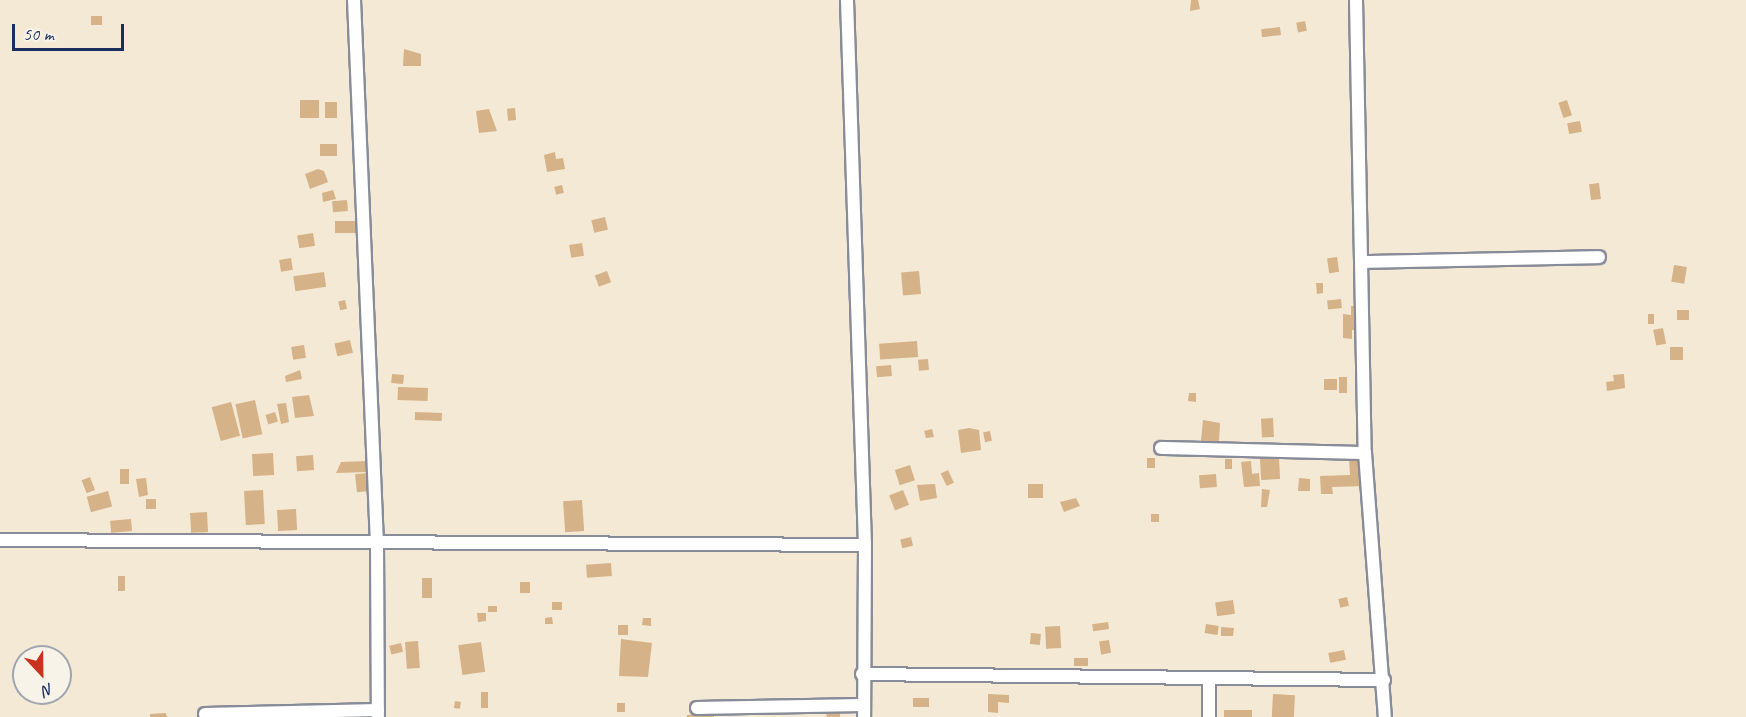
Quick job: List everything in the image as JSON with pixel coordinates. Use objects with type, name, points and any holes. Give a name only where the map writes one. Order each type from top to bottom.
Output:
[{"type":"street","points":[[205,714],[378,714],[377,544],[354,0]]},
{"type":"street","points":[[697,708],[864,711],[862,674],[865,545],[847,0]]},
{"type":"street","points":[[1356,0],[1365,453],[1385,717]]},
{"type":"street","points":[[1363,262],[1599,257]]},
{"type":"street","points":[[1161,448],[1365,453]]},
{"type":"street","points":[[0,540],[377,544],[865,545]]},
{"type":"street","points":[[862,674],[1384,680]]},
{"type":"street","points":[[1209,678],[1209,717]]},
{"type":"building","points":[[1191,0],[1198,0],[1200,9],[1190,11]]},
{"type":"building","points":[[91,16],[102,16],[102,25],[91,25]]},
{"type":"building","points":[[1305,21],[1307,31],[1298,33],[1296,23]]},
{"type":"building","points":[[1280,27],[1281,35],[1262,37],[1261,29]]},
{"type":"building","points":[[404,49],[421,54],[421,66],[403,66]]},
{"type":"building","points":[[300,100],[319,100],[319,118],[300,118]]},
{"type":"building","points":[[1567,100],[1572,115],[1563,118],[1558,103]]},
{"type":"building","points":[[325,102],[337,102],[337,118],[325,118]]},
{"type":"building","points":[[515,108],[516,120],[508,121],[507,109]]},
{"type":"building","points":[[489,109],[497,131],[479,133],[476,111]]},
{"type":"building","points":[[1580,121],[1582,132],[1569,134],[1567,123]]},
{"type":"building","points":[[320,144],[337,144],[337,156],[320,156]]},
{"type":"building","points":[[555,152],[556,159],[563,158],[565,169],[547,172],[544,155]]},
{"type":"building","points":[[318,169],[324,171],[328,182],[310,189],[305,174]]},
{"type":"building","points":[[1599,183],[1601,199],[1591,200],[1589,184]]},
{"type":"building","points":[[562,185],[564,193],[556,195],[554,187]]},
{"type":"building","points":[[333,190],[336,199],[323,202],[322,193]]},
{"type":"building","points":[[347,200],[348,211],[333,212],[332,201]]},
{"type":"building","points":[[605,217],[608,230],[594,233],[591,220]]},
{"type":"building","points":[[335,221],[358,221],[358,233],[335,233]]},
{"type":"building","points":[[313,233],[315,246],[299,248],[297,236]]},
{"type":"building","points":[[582,243],[584,256],[571,258],[569,245]]},
{"type":"building","points":[[1337,257],[1339,272],[1329,273],[1327,258]]},
{"type":"building","points":[[291,258],[293,270],[281,272],[279,260]]},
{"type":"building","points":[[1674,265],[1687,267],[1684,284],[1671,282]]},
{"type":"building","points":[[607,271],[611,282],[599,287],[595,275]]},
{"type":"building","points":[[919,271],[921,294],[903,295],[901,273]]},
{"type":"building","points":[[324,272],[326,287],[295,291],[293,276]]},
{"type":"building","points":[[1316,283],[1323,283],[1323,293],[1317,294]]},
{"type":"building","points":[[1341,299],[1342,308],[1328,309],[1327,300]]},
{"type":"building","points":[[345,300],[347,309],[340,310],[338,302]]},
{"type":"building","points":[[1351,306],[1361,306],[1361,330],[1352,330],[1352,339],[1343,338],[1343,314],[1351,315]]},
{"type":"building","points":[[1677,310],[1689,310],[1689,320],[1677,320]]},
{"type":"building","points":[[1648,314],[1654,314],[1654,324],[1648,324]]},
{"type":"building","points":[[1663,328],[1666,344],[1656,346],[1653,330]]},
{"type":"building","points":[[350,340],[353,353],[337,356],[334,344]]},
{"type":"building","points":[[917,341],[918,357],[880,360],[879,344]]},
{"type":"building","points":[[304,345],[306,358],[293,360],[291,347]]},
{"type":"building","points":[[1670,347],[1683,347],[1683,360],[1670,360]]},
{"type":"building","points":[[928,359],[929,370],[919,371],[918,360]]},
{"type":"building","points":[[891,365],[892,376],[877,377],[876,366]]},
{"type":"building","points":[[300,370],[302,379],[286,382],[285,376]]},
{"type":"building","points":[[392,374],[404,375],[403,384],[391,383]]},
{"type":"building","points":[[1624,374],[1625,388],[1607,391],[1606,382],[1614,381],[1613,375]]},
{"type":"building","points":[[1339,377],[1347,377],[1347,393],[1339,393]]},
{"type":"building","points":[[1324,379],[1337,379],[1337,390],[1324,390]]},
{"type":"building","points":[[398,387],[428,388],[428,401],[398,400]]},
{"type":"building","points":[[1189,393],[1196,393],[1196,402],[1188,401]]},
{"type":"building","points":[[309,395],[314,416],[295,418],[292,397]]},
{"type":"building","points":[[255,400],[262,434],[243,438],[235,404]]},
{"type":"building","points":[[231,402],[240,436],[221,441],[212,407]]},
{"type":"building","points":[[286,403],[289,422],[281,424],[277,404]]},
{"type":"building","points":[[275,412],[278,422],[268,424],[265,415]]},
{"type":"building","points":[[415,412],[442,413],[442,421],[415,420]]},
{"type":"building","points":[[1273,418],[1274,437],[1262,438],[1261,419]]},
{"type":"building","points":[[1203,420],[1220,423],[1219,442],[1201,441]]},
{"type":"building","points":[[969,428],[979,430],[981,450],[961,453],[958,430]]},
{"type":"building","points":[[932,429],[934,437],[926,438],[924,431]]},
{"type":"building","points":[[990,431],[992,441],[985,442],[983,432]]},
{"type":"building","points":[[273,453],[274,475],[253,476],[252,454]]},
{"type":"building","points":[[313,455],[314,470],[297,471],[296,456]]},
{"type":"building","points":[[1147,458],[1155,458],[1155,468],[1147,468]]},
{"type":"building","points":[[1279,458],[1280,479],[1261,480],[1260,459]]},
{"type":"building","points":[[1364,458],[1365,486],[1332,487],[1333,494],[1321,494],[1320,476],[1350,475],[1349,459]]},
{"type":"building","points":[[1225,459],[1232,459],[1232,469],[1225,469]]},
{"type":"building","points":[[368,461],[368,472],[336,473],[341,462]]},
{"type":"building","points":[[1251,461],[1252,474],[1259,473],[1260,486],[1244,487],[1241,462]]},
{"type":"building","points":[[910,465],[915,480],[900,485],[895,470]]},
{"type":"building","points":[[120,469],[129,469],[129,484],[120,484]]},
{"type":"building","points":[[948,470],[954,483],[947,486],[941,473]]},
{"type":"building","points":[[368,473],[370,491],[357,492],[355,474]]},
{"type":"building","points":[[1216,474],[1217,487],[1200,488],[1199,475]]},
{"type":"building","points":[[90,477],[95,490],[87,493],[82,480]]},
{"type":"building","points":[[146,478],[148,495],[139,497],[136,479]]},
{"type":"building","points":[[1299,478],[1310,479],[1310,491],[1298,491]]},
{"type":"building","points":[[935,484],[937,498],[920,501],[917,485]]},
{"type":"building","points":[[1028,484],[1043,484],[1043,498],[1028,498]]},
{"type":"building","points":[[1262,489],[1270,490],[1267,507],[1261,507]]},
{"type":"building","points":[[263,490],[265,524],[246,525],[244,491]]},
{"type":"building","points":[[903,490],[909,505],[895,510],[889,496]]},
{"type":"building","points":[[108,491],[112,506],[91,512],[87,497]]},
{"type":"building","points":[[1076,498],[1080,506],[1064,512],[1060,502]]},
{"type":"building","points":[[146,499],[156,499],[156,509],[146,509]]},
{"type":"building","points":[[582,500],[584,531],[565,532],[563,501]]},
{"type":"building","points":[[296,509],[297,530],[278,531],[277,510]]},
{"type":"building","points":[[207,512],[208,532],[191,533],[190,513]]},
{"type":"building","points":[[1151,514],[1159,514],[1159,522],[1151,522]]},
{"type":"building","points":[[131,519],[132,531],[111,533],[110,521]]},
{"type":"building","points":[[911,537],[913,546],[902,548],[900,539]]},
{"type":"building","points":[[611,563],[612,576],[587,578],[586,565]]},
{"type":"building","points":[[118,576],[125,576],[125,591],[118,591]]},
{"type":"building","points":[[422,578],[432,578],[432,598],[422,598]]},
{"type":"building","points":[[520,582],[530,582],[530,593],[520,593]]},
{"type":"building","points":[[1347,597],[1349,606],[1340,608],[1338,599]]},
{"type":"building","points":[[1233,600],[1235,614],[1217,616],[1215,603]]},
{"type":"building","points":[[552,602],[562,602],[562,610],[552,610]]},
{"type":"building","points":[[488,606],[497,606],[497,612],[488,612]]},
{"type":"building","points":[[477,613],[486,613],[486,621],[478,622]]},
{"type":"building","points":[[552,617],[553,624],[545,624],[545,618]]},
{"type":"building","points":[[643,618],[651,618],[651,626],[642,625]]},
{"type":"building","points":[[1108,622],[1109,629],[1093,631],[1092,624]]},
{"type":"building","points":[[1206,624],[1219,626],[1217,635],[1205,633]]},
{"type":"building","points":[[618,625],[628,625],[628,635],[618,635]]},
{"type":"building","points":[[1060,626],[1061,648],[1046,649],[1045,627]]},
{"type":"building","points":[[1221,627],[1234,628],[1233,636],[1221,636]]},
{"type":"building","points":[[1031,633],[1041,634],[1040,645],[1030,644]]},
{"type":"building","points":[[621,639],[652,643],[648,677],[619,676]]},
{"type":"building","points":[[1109,640],[1111,653],[1101,654],[1099,642]]},
{"type":"building","points":[[418,641],[420,668],[407,669],[405,642]]},
{"type":"building","points":[[481,642],[485,672],[462,675],[458,645]]},
{"type":"building","points":[[401,643],[403,652],[391,654],[389,646]]},
{"type":"building","points":[[1344,650],[1346,660],[1330,663],[1328,653]]},
{"type":"building","points":[[1074,658],[1088,658],[1088,666],[1074,666]]},
{"type":"building","points":[[481,692],[488,692],[488,708],[481,708]]},
{"type":"building","points":[[988,694],[1009,695],[1009,703],[998,702],[998,713],[988,712]]},
{"type":"building","points":[[1273,694],[1295,695],[1294,717],[1272,717]]},
{"type":"building","points":[[913,698],[929,698],[929,707],[913,707]]},
{"type":"building","points":[[455,701],[461,702],[460,709],[454,708]]},
{"type":"building","points":[[617,703],[625,703],[625,712],[617,712]]},
{"type":"building","points":[[1224,710],[1252,710],[1252,717],[1224,717]]},
{"type":"building","points":[[840,712],[840,717],[827,717],[826,713]]},
{"type":"building","points":[[166,713],[167,717],[150,717],[150,714]]},
{"type":"building","points":[[714,713],[714,717],[687,717],[687,715]]}]
